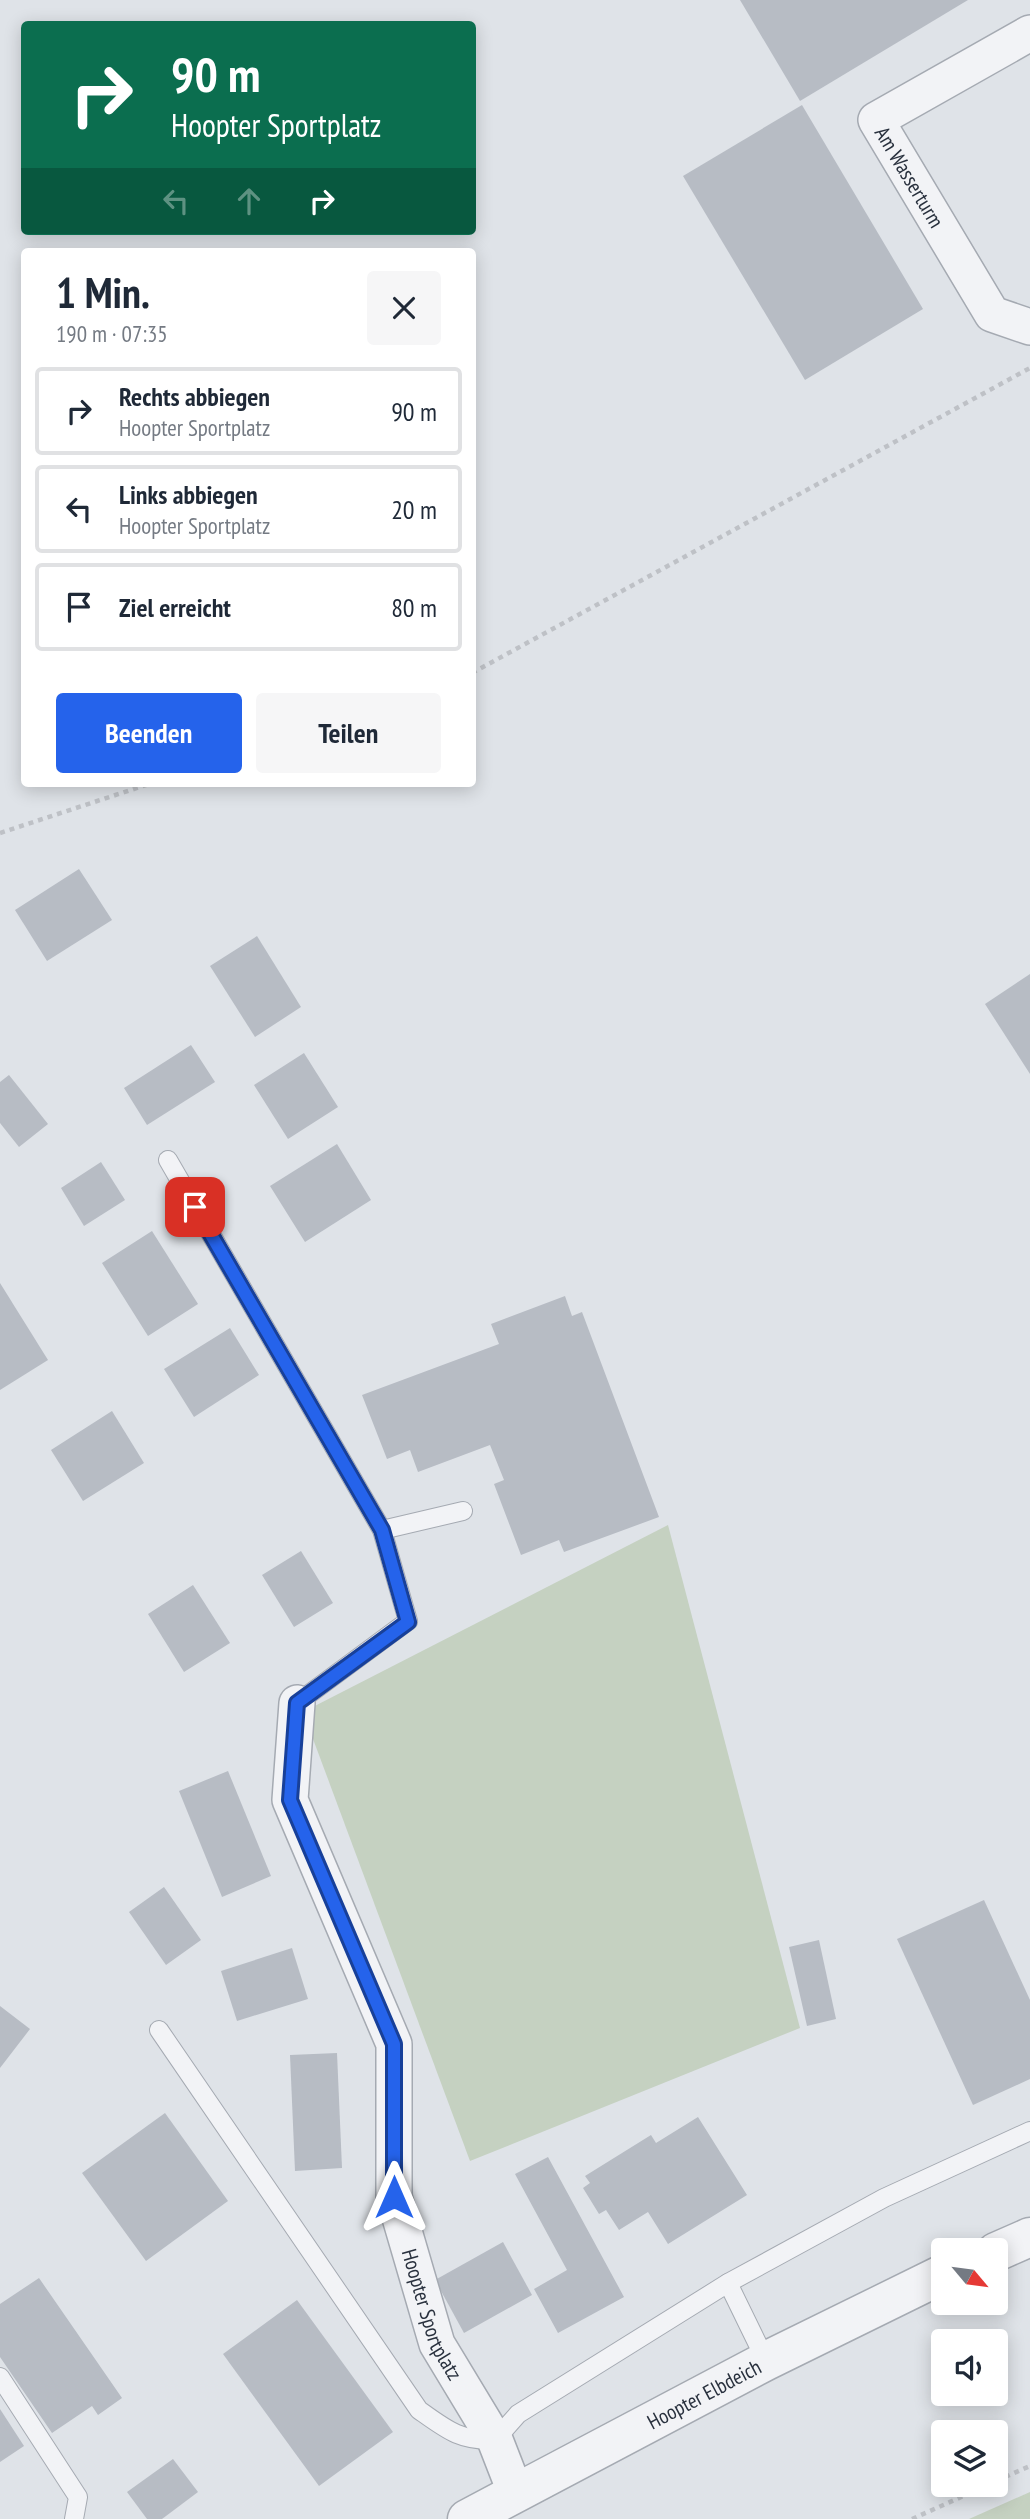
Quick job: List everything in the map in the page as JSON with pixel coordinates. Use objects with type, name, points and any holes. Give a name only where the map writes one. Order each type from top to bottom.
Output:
[{"type":"street","name":"Am Wasserturm","points":[[1030,33],[876,120],[992,314],[1030,327]]},
{"type":"street","name":"Hoopter Sportplatz","points":[[297,1703],[290,1800],[394,2044],[394,2197],[437,2344],[495,2440],[516,2494]]},
{"type":"street","points":[[1008,2247],[1030,2237]]},
{"type":"street","name":"Hoopter Elbdeich","points":[[467,2519],[766,2361],[931,2280]]},
{"type":"lane","name":"Hoopter Sportplatz","points":[[168,1160],[382,1530],[408,1622],[297,1703]]},
{"type":"lane","points":[[382,1530],[463,1511]]},
{"type":"lane","points":[[159,2030],[419,2410],[451,2432],[474,2441],[495,2440],[518,2414],[728,2283],[884,2198],[1030,2131]]},
{"type":"lane","points":[[728,2283],[766,2361]]},
{"type":"lane","points":[[0,2377],[78,2497],[74,2519]]},
{"type":"path","points":[[476,671],[1030,368]]},
{"type":"path","points":[[0,833],[140,787]]},
{"type":"path","points":[[1008,2476],[1030,2466]]},
{"type":"path","points":[[912,2519],[961,2497]]},
{"type":"green space","points":[[668,1525],[800,2028],[470,2161],[303,1712]]},
{"type":"green space","points":[[1030,2492],[1030,2519],[969,2519]]},
{"type":"building","points":[[740,0],[968,0],[800,101]]},
{"type":"building","points":[[802,105],[923,309],[805,380],[683,176]]},
{"type":"building","points":[[79,869],[112,920],[47,961],[15,910]]},
{"type":"building","points":[[257,936],[301,1007],[255,1037],[210,966]]},
{"type":"building","points":[[1030,974],[1030,1074],[985,1004]]},
{"type":"building","points":[[191,1045],[215,1082],[147,1125],[124,1088]]},
{"type":"building","points":[[304,1053],[338,1107],[288,1139],[254,1085]]},
{"type":"building","points":[[9,1075],[48,1124],[19,1147],[0,1123],[0,1082]]},
{"type":"building","points":[[337,1144],[371,1200],[305,1242],[270,1186]]},
{"type":"building","points":[[101,1162],[125,1200],[84,1226],[61,1188]]},
{"type":"building","points":[[152,1231],[198,1304],[148,1336],[102,1263]]},
{"type":"building","points":[[0,1283],[48,1360],[0,1390]]},
{"type":"building","points":[[565,1296],[572,1316],[582,1312],[659,1517],[564,1552],[559,1540],[521,1555],[494,1484],[504,1480],[490,1445],[418,1472],[410,1450],[387,1459],[362,1395],[499,1344],[491,1324]]},
{"type":"building","points":[[230,1328],[259,1375],[194,1417],[164,1369]]},
{"type":"building","points":[[112,1411],[144,1463],[83,1501],[51,1450]]},
{"type":"building","points":[[301,1551],[333,1603],[294,1627],[262,1575]]},
{"type":"building","points":[[193,1585],[230,1643],[184,1672],[148,1614]]},
{"type":"building","points":[[228,1771],[271,1876],[222,1897],[179,1791]]},
{"type":"building","points":[[164,1887],[201,1940],[166,1965],[129,1912]]},
{"type":"building","points":[[984,1900],[1030,2000],[1030,2079],[973,2105],[897,1939]]},
{"type":"building","points":[[819,1940],[836,2019],[807,2026],[789,1947]]},
{"type":"building","points":[[292,1948],[308,1999],[237,2021],[221,1971]]},
{"type":"building","points":[[0,2006],[30,2029],[0,2068]]},
{"type":"building","points":[[337,2053],[342,2168],[295,2171],[290,2055]]},
{"type":"building","points":[[165,2113],[228,2201],[146,2261],[82,2173]]},
{"type":"building","points":[[698,2117],[747,2195],[668,2244],[648,2212],[619,2230],[606,2210],[599,2214],[583,2188],[590,2183],[585,2176],[651,2135],[656,2143]]},
{"type":"building","points":[[548,2157],[624,2297],[558,2333],[534,2289],[567,2270],[515,2174]]},
{"type":"building","points":[[503,2242],[532,2295],[464,2333],[435,2280]]},
{"type":"building","points":[[39,2278],[122,2398],[98,2415],[92,2406],[52,2433],[0,2357],[0,2304]]},
{"type":"building","points":[[297,2300],[393,2432],[319,2486],[223,2354]]},
{"type":"building","points":[[0,2409],[24,2446],[0,2462]]},
{"type":"building","points":[[173,2459],[198,2492],[162,2519],[147,2519],[127,2492]]},
{"type":"route","points":[[195,1207],[382,1530],[408,1622],[297,1703],[290,1800],[394,2044],[394,2197]]}]
